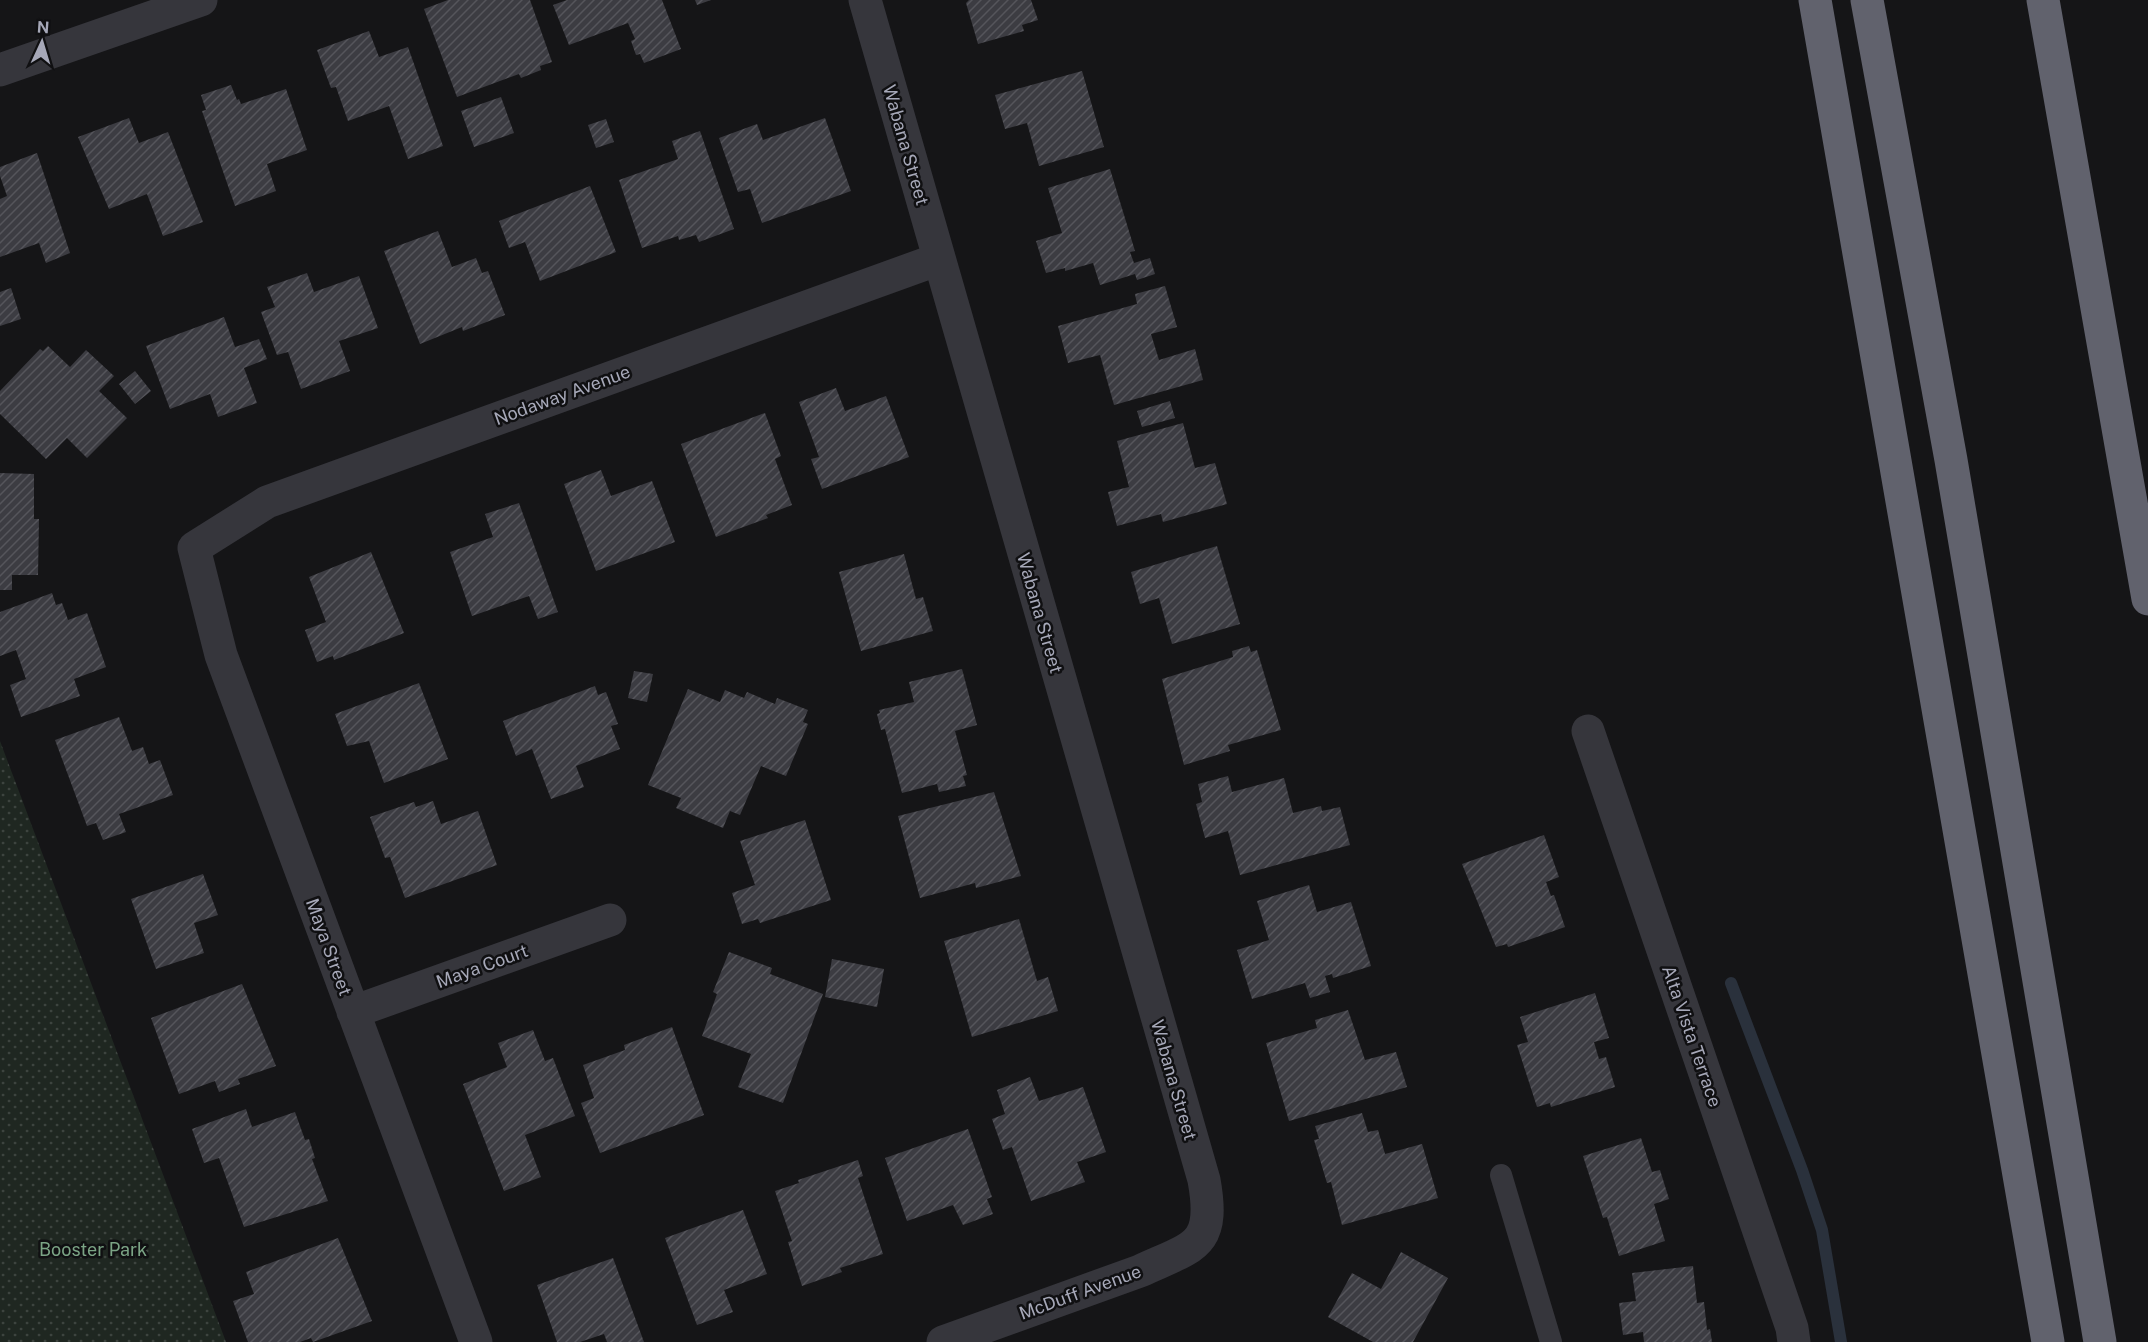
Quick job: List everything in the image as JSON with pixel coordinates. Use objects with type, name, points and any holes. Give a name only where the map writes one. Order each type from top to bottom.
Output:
[{"type":"highway","points":[[1815,0],[2048,1342]]},
{"type":"highway","points":[[1867,0],[1951,460],[2100,1342]]},
{"type":"highway","points":[[2043,0],[2148,599]]},
{"type":"street","points":[[0,70],[201,0]]},
{"type":"street","name":"Wabana Street","points":[[865,0],[1203,1180],[1208,1205],[1207,1226]]},
{"type":"street","name":"Nodaway Avenue","points":[[194,548],[267,502],[939,259]]},
{"type":"street","name":"Maya Street","points":[[194,548],[221,655],[476,1342]]},
{"type":"street","name":"Alta Vista Terrace","points":[[1588,732],[1792,1328],[1794,1342]]},
{"type":"street","name":"Maya Court","points":[[353,1012],[610,920]]},
{"type":"street","name":"McDuff Avenue","points":[[943,1342],[1140,1271],[1196,1243],[1207,1226]]},
{"type":"lane","points":[[1501,1175],[1551,1342]]},
{"type":"green space","name":"Booster Park","points":[[0,741],[226,1342],[0,1342]]},
{"type":"building","points":[[448,0],[530,0],[552,62],[540,66],[541,70],[521,78],[519,74],[457,97],[424,9]]},
{"type":"building","points":[[567,0],[662,0],[681,49],[644,63],[640,54],[636,55],[631,41],[635,39],[628,23],[569,45],[553,5]]},
{"type":"building","points":[[695,0],[711,0],[697,5]]},
{"type":"building","points":[[969,0],[1031,0],[1038,20],[1022,25],[1024,31],[978,44],[966,3]]},
{"type":"building","points":[[369,31],[379,57],[408,47],[443,146],[408,159],[389,106],[348,121],[336,87],[331,88],[317,50]]},
{"type":"building","points":[[1082,71],[1104,147],[1039,166],[1027,123],[1005,129],[995,95]]},
{"type":"building","points":[[231,85],[241,104],[286,89],[307,150],[267,164],[276,191],[235,206],[202,111],[206,110],[201,95]]},
{"type":"building","points":[[501,97],[514,133],[474,147],[461,111]]},
{"type":"building","points":[[129,118],[139,143],[168,132],[203,222],[163,236],[147,194],[109,209],[78,137]]},
{"type":"building","points":[[825,118],[851,191],[762,223],[750,189],[738,192],[719,138],[757,124],[763,140]]},
{"type":"building","points":[[606,119],[614,142],[596,148],[588,125]]},
{"type":"building","points":[[700,131],[734,229],[699,242],[696,235],[679,240],[678,236],[642,248],[619,180],[678,159],[672,141]]},
{"type":"building","points":[[37,153],[70,253],[46,263],[39,243],[0,257],[0,199],[7,196],[0,176],[0,167]]},
{"type":"building","points":[[1110,169],[1135,251],[1130,252],[1134,263],[1150,258],[1155,274],[1137,280],[1135,274],[1100,285],[1093,263],[1065,271],[1065,268],[1046,273],[1036,241],[1062,233],[1048,188]]},
{"type":"building","points":[[590,186],[616,252],[540,281],[525,242],[509,248],[499,221]]},
{"type":"building","points":[[438,231],[452,267],[476,258],[482,273],[488,271],[505,315],[463,331],[462,327],[420,344],[384,251]]},
{"type":"building","points":[[307,273],[314,292],[359,276],[378,328],[339,341],[350,371],[301,389],[288,352],[277,355],[261,312],[275,307],[267,287]]},
{"type":"building","points":[[1165,286],[1177,327],[1151,334],[1159,360],[1195,349],[1203,380],[1114,405],[1100,355],[1068,363],[1058,326],[1137,304],[1135,294]]},
{"type":"building","points":[[11,288],[21,319],[0,326],[0,292]]},
{"type":"building","points":[[224,317],[235,347],[259,339],[267,359],[244,368],[257,403],[218,417],[210,394],[170,409],[146,346]]},
{"type":"building","points":[[48,346],[70,367],[86,350],[114,376],[99,391],[127,418],[87,458],[67,438],[46,459],[0,414],[0,391],[40,349],[43,351]]},
{"type":"building","points":[[135,371],[151,391],[135,404],[119,384]]},
{"type":"building","points":[[836,388],[845,411],[886,396],[909,457],[822,489],[811,459],[819,457],[799,402]]},
{"type":"building","points":[[1170,401],[1175,418],[1142,427],[1137,411]]},
{"type":"building","points":[[765,413],[781,456],[775,459],[792,505],[766,515],[768,518],[716,537],[681,444]]},
{"type":"building","points":[[1183,423],[1195,468],[1215,463],[1227,504],[1163,522],[1161,514],[1117,526],[1108,492],[1129,487],[1117,441]]},
{"type":"building","points":[[601,470],[611,496],[652,481],[675,542],[596,571],[564,484]]},
{"type":"building","points":[[0,473],[34,474],[34,519],[39,519],[38,575],[12,575],[12,590],[0,590]]},
{"type":"building","points":[[519,503],[558,612],[538,619],[529,596],[472,616],[450,552],[493,537],[485,514]]},
{"type":"building","points":[[1217,546],[1240,624],[1172,644],[1159,598],[1140,604],[1131,572]]},
{"type":"building","points":[[371,552],[404,633],[334,660],[333,656],[317,662],[305,630],[326,622],[309,577]]},
{"type":"building","points":[[904,554],[916,599],[923,597],[933,631],[861,651],[839,572]]},
{"type":"building","points":[[52,593],[56,605],[62,603],[68,620],[87,613],[106,667],[74,679],[80,696],[21,717],[10,685],[26,679],[16,650],[0,656],[0,612]]},
{"type":"building","points":[[1249,646],[1251,652],[1257,650],[1281,730],[1228,745],[1230,751],[1184,765],[1162,679],[1233,657],[1232,651]]},
{"type":"building","points":[[962,669],[977,725],[955,731],[967,775],[963,776],[966,786],[939,792],[937,784],[902,793],[885,729],[881,730],[877,714],[880,713],[879,710],[914,702],[909,682]]},
{"type":"building","points":[[634,671],[653,674],[647,702],[628,698]]},
{"type":"building","points":[[419,683],[448,759],[384,783],[369,741],[347,746],[335,714]]},
{"type":"building","points":[[595,686],[598,695],[606,692],[618,724],[611,726],[620,749],[576,766],[584,787],[551,799],[532,749],[516,756],[503,721]]},
{"type":"building","points":[[688,689],[720,702],[725,690],[744,698],[747,692],[775,704],[777,698],[808,710],[803,722],[808,724],[786,776],[761,766],[740,815],[730,811],[723,828],[676,808],[681,798],[648,785]]},
{"type":"building","points":[[119,717],[132,751],[143,747],[149,764],[160,760],[173,795],[119,814],[126,832],[103,840],[96,823],[87,826],[55,740]]},
{"type":"building","points":[[1228,776],[1232,792],[1284,778],[1293,813],[1321,806],[1322,811],[1340,807],[1350,845],[1240,875],[1228,831],[1205,838],[1196,804],[1202,802],[1198,784]]},
{"type":"building","points":[[994,792],[1021,876],[976,888],[975,883],[920,898],[898,816]]},
{"type":"building","points":[[433,801],[441,824],[478,811],[497,865],[405,898],[390,857],[385,858],[370,817],[414,802],[416,807]]},
{"type":"building","points":[[805,820],[831,900],[760,923],[758,919],[742,924],[732,893],[755,885],[740,841]]},
{"type":"building","points":[[1544,835],[1559,877],[1546,882],[1551,896],[1554,895],[1565,927],[1508,947],[1507,944],[1496,947],[1462,864]]},
{"type":"building","points":[[203,874],[218,915],[194,923],[204,953],[156,969],[131,899]]},
{"type":"building","points":[[1309,885],[1317,912],[1351,902],[1371,966],[1333,978],[1332,974],[1325,976],[1330,992],[1310,998],[1305,983],[1252,999],[1237,950],[1269,940],[1257,901]]},
{"type":"building","points":[[1019,919],[1037,981],[1048,977],[1058,1011],[972,1037],[944,941]]},
{"type":"building","points":[[729,952],[772,968],[770,974],[823,994],[783,1103],[738,1087],[751,1054],[702,1036],[717,994],[713,992]]},
{"type":"building","points":[[832,959],[884,969],[877,1007],[825,997]]},
{"type":"building","points":[[242,984],[276,1066],[238,1079],[240,1084],[219,1092],[215,1081],[179,1094],[151,1018]]},
{"type":"building","points":[[1595,993],[1609,1038],[1594,1042],[1599,1059],[1606,1057],[1615,1087],[1551,1107],[1550,1103],[1537,1107],[1517,1045],[1528,1042],[1520,1017]]},
{"type":"building","points":[[1348,1010],[1365,1060],[1396,1052],[1407,1087],[1289,1121],[1266,1043],[1317,1028],[1315,1020]]},
{"type":"building","points":[[672,1027],[704,1115],[600,1153],[581,1103],[594,1098],[583,1065],[625,1050],[624,1045]]},
{"type":"building","points":[[533,1030],[545,1061],[553,1058],[575,1116],[525,1135],[541,1177],[504,1191],[463,1084],[507,1067],[498,1043]]},
{"type":"building","points":[[1030,1077],[1039,1101],[1083,1087],[1106,1152],[1077,1162],[1085,1182],[1031,1201],[1012,1147],[1003,1150],[992,1119],[1005,1114],[997,1090]]},
{"type":"building","points":[[246,1109],[252,1127],[295,1112],[305,1140],[309,1139],[315,1158],[312,1159],[328,1201],[244,1227],[219,1158],[204,1163],[192,1129]]},
{"type":"building","points":[[1362,1113],[1368,1132],[1378,1130],[1385,1154],[1422,1144],[1438,1198],[1342,1225],[1331,1182],[1327,1183],[1314,1140],[1319,1139],[1315,1126]]},
{"type":"building","points":[[968,1129],[992,1197],[987,1199],[993,1214],[963,1225],[953,1205],[907,1221],[885,1158]]},
{"type":"building","points":[[1641,1138],[1652,1172],[1660,1170],[1669,1199],[1654,1204],[1665,1241],[1619,1256],[1607,1217],[1603,1218],[1583,1156]]},
{"type":"building","points":[[858,1160],[863,1176],[858,1178],[883,1254],[840,1268],[842,1272],[802,1286],[788,1242],[792,1241],[775,1191],[799,1183],[798,1180]]},
{"type":"building","points":[[743,1210],[767,1274],[724,1290],[733,1312],[697,1325],[665,1238]]},
{"type":"building","points":[[338,1238],[372,1321],[313,1342],[311,1338],[300,1342],[248,1342],[233,1301],[254,1294],[246,1272]]},
{"type":"building","points":[[1401,1252],[1448,1278],[1413,1342],[1373,1342],[1328,1317],[1352,1273],[1381,1289]]},
{"type":"building","points":[[613,1258],[644,1342],[607,1342],[604,1334],[580,1342],[557,1342],[537,1285]]},
{"type":"building","points":[[1693,1266],[1697,1303],[1704,1302],[1707,1330],[1710,1329],[1712,1342],[1644,1342],[1643,1332],[1623,1335],[1619,1303],[1636,1301],[1632,1273]]},
{"type":"waterway","points":[[1731,983],[1802,1170],[1822,1230],[1841,1342]]}]
